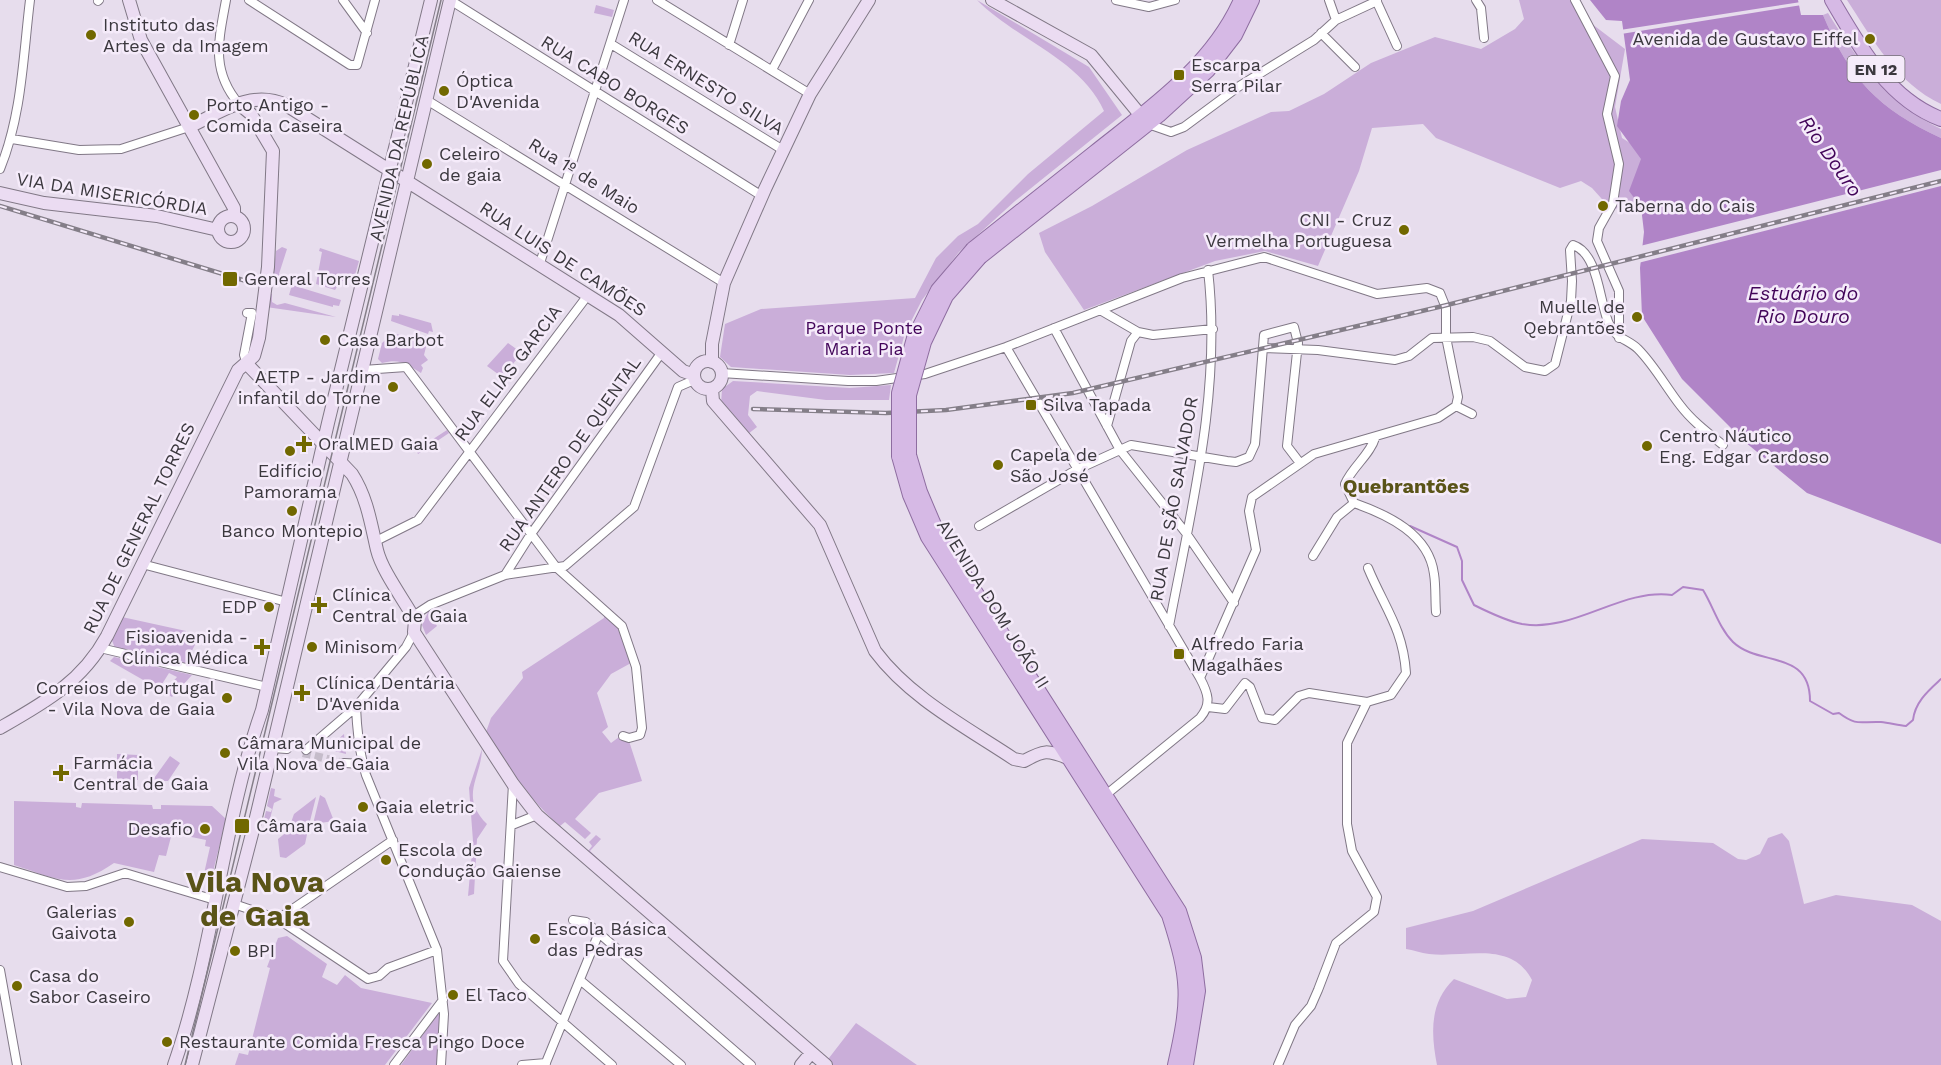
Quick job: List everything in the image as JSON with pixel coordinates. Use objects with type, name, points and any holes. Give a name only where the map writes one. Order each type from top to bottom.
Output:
[{"type":"main road","points":[[1145,120],[1203,60],[1233,20],[1241,0]]},
{"type":"main road","points":[[1145,120],[1208,70],[1235,35],[1252,0]]},
{"type":"main road","name":"EN 12","points":[[1832,0],[1848,29],[1880,74],[1914,104],[1941,119]]},
{"type":"main road","name":"AVENIDA DOM JOÃO II","points":[[1145,120],[976,253],[946,296],[924,342],[909,395],[904,456],[910,495],[928,537],[1068,758],[1100,799],[1179,911],[1194,958],[1198,991],[1186,1065]]},
{"type":"main road","name":"AVENIDA DOM JOÃO II","points":[[904,456],[937,532],[1169,915],[1184,960],[1188,991],[1175,1065]]},
{"type":"street","points":[[0,169],[12,139],[21,87],[30,0]]},
{"type":"street","points":[[129,0],[141,40],[234,208],[234,216],[243,224],[244,232],[240,239],[233,242],[225,241],[218,230],[222,219],[234,216]]},
{"type":"street","points":[[226,0],[216,55],[233,97],[239,104]]},
{"type":"street","points":[[249,0],[350,65],[357,65],[360,60],[374,0]]},
{"type":"street","points":[[343,0],[367,33]]},
{"type":"street","name":"AVENIDA DA REPÚBLICA","points":[[174,1065],[249,750],[267,687],[388,169],[431,0]]},
{"type":"street","name":"AVENIDA DA REPÚBLICA","points":[[192,1065],[272,748],[450,0]]},
{"type":"street","name":"RUA CABO BORGES","points":[[450,0],[762,196]]},
{"type":"street","points":[[540,263],[624,0]]},
{"type":"street","points":[[657,0],[810,94]]},
{"type":"street","points":[[729,45],[743,0]]},
{"type":"street","points":[[771,70],[809,0]]},
{"type":"street","points":[[869,0],[810,94],[724,283],[712,345],[712,362],[721,373],[876,381],[925,374],[1006,347],[1182,278],[1264,257],[1377,294],[1427,288],[1436,290],[1444,301],[1446,337],[1458,398],[1456,406],[1438,418],[1314,454],[1252,497],[1249,503],[1256,550],[1200,678]]},
{"type":"street","points":[[992,0],[1091,55],[1145,120],[1171,132],[1184,127],[1238,87],[1314,40],[1336,20],[1377,1],[1397,46]]},
{"type":"street","points":[[1116,0],[1149,7],[1176,0]]},
{"type":"street","points":[[1329,0],[1336,20]]},
{"type":"street","points":[[1476,0],[1481,8],[1484,38]]},
{"type":"street","points":[[1575,0],[1614,73],[1607,117],[1619,164],[1611,210],[1599,228],[1597,242],[1619,291],[1619,338]]},
{"type":"street","points":[[1321,33],[1354,67]]},
{"type":"street","name":"RUA ERNESTO SILVA","points":[[611,44],[783,150]]},
{"type":"street","name":"RUA LUIS DE CAMÕES","points":[[189,127],[239,104],[263,97],[278,101],[540,263],[631,323],[682,371],[694,377]]},
{"type":"street","name":"Rua 1º de Maio","points":[[425,99],[724,283]]},
{"type":"street","name":"RUA DE GENERAL TORRES","points":[[0,728],[64,690],[84,671],[100,648],[231,385],[240,368],[254,356],[259,339],[268,267],[273,151],[269,141],[250,114],[239,104]]},
{"type":"street","points":[[12,139],[79,150],[121,149],[189,127]]},
{"type":"street","name":"VIA DA MISERICÓRDIA","points":[[0,193],[44,203],[177,220],[218,230]]},
{"type":"street","points":[[1263,348],[1297,349],[1395,360],[1409,356],[1432,338],[1483,338],[1525,367],[1538,371],[1551,369],[1555,364],[1571,301],[1569,250],[1573,245],[1581,250],[1597,277],[1607,320],[1619,338],[1638,349],[1680,406],[1723,446]]},
{"type":"street","name":"RUA DE SÃO SALVADOR","points":[[1169,626],[1208,419],[1213,329],[1209,270]]},
{"type":"street","name":"RUA ELIAS GARCIA","points":[[376,541],[418,520],[588,295]]},
{"type":"street","points":[[1100,310],[1138,332],[1153,335],[1213,329]]},
{"type":"street","points":[[247,313],[252,313],[244,355],[247,364],[341,460],[360,488],[377,551],[416,624],[406,647],[356,707],[306,750]]},
{"type":"street","points":[[979,526],[1076,470],[1131,445],[1236,462],[1249,457],[1253,452],[1264,335],[1294,327],[1297,349],[1287,446],[1300,463]]},
{"type":"street","points":[[1054,328],[1120,450],[1186,534],[1234,603]]},
{"type":"street","points":[[1107,426],[1131,341],[1138,332]]},
{"type":"street","points":[[1006,347],[1076,470],[1200,678],[1208,697],[1208,707],[1200,718],[1100,799]]},
{"type":"street","name":"RUA ANTERO DE QUENTAL","points":[[505,575],[531,534],[662,352]]},
{"type":"street","points":[[413,616],[430,605],[505,575],[565,566],[638,502],[678,387],[694,377],[700,364],[712,362]]},
{"type":"street","points":[[363,370],[406,368],[556,567],[622,626],[636,667],[642,728],[640,735],[629,738],[623,736]]},
{"type":"street","points":[[694,377],[703,389],[712,389],[718,384],[721,373]]},
{"type":"street","points":[[712,389],[713,401],[820,525],[870,641],[887,667],[938,708],[1014,759],[1024,761],[1041,751],[1050,751],[1068,758]]},
{"type":"street","points":[[1456,406],[1472,414]]},
{"type":"street","points":[[1375,438],[1373,446],[1349,474],[1344,484],[1354,503],[1398,521],[1426,551],[1434,574],[1436,612]]},
{"type":"street","points":[[1313,556],[1337,517],[1354,503]]},
{"type":"street","points":[[142,564],[287,602]]},
{"type":"street","points":[[1208,707],[1224,709],[1245,683],[1250,687],[1262,718],[1275,720],[1299,696],[1309,693],[1367,702],[1391,695],[1406,673],[1403,647],[1393,617],[1376,588],[1368,568]]},
{"type":"street","points":[[414,632],[513,784],[537,815],[818,1061]]},
{"type":"street","points":[[100,648],[267,687]]},
{"type":"street","points":[[1278,1065],[1295,1025],[1314,998],[1336,943],[1366,920],[1377,905],[1377,897],[1352,851],[1347,824],[1347,743],[1367,702]]},
{"type":"street","points":[[356,707],[363,764],[437,950],[443,1000],[441,1065]]},
{"type":"street","points":[[1041,751],[1050,729]]},
{"type":"street","points":[[249,750],[287,749]]},
{"type":"street","points":[[344,763],[363,764]]},
{"type":"street","points":[[513,784],[503,961],[519,984],[612,1065]]},
{"type":"street","points":[[512,825],[537,815]]},
{"type":"street","points":[[278,919],[393,840]]},
{"type":"street","points":[[0,867],[67,887],[86,886],[125,873],[234,904],[278,919],[368,979],[379,976],[388,968],[437,950]]},
{"type":"street","points":[[573,920],[586,922],[598,935],[751,1065]]},
{"type":"street","points":[[522,1065],[546,1064],[598,935]]},
{"type":"street","points":[[0,970],[17,1065]]},
{"type":"street","points":[[580,980],[681,1065]]},
{"type":"street","points":[[394,1065],[443,1000]]},
{"type":"street","points":[[801,1065],[818,1061]]},
{"type":"green space","name":"Parque Ponte Maria Pia","points":[[977,0],[1089,67],[1122,115],[1015,201],[959,252],[922,300],[905,333],[894,373],[850,375],[731,367],[720,357],[725,324],[761,309],[915,298],[936,258],[958,236],[978,224],[1028,174],[1104,111],[1080,77],[1064,63],[992,14]]},
{"type":"green space","points":[[1519,0],[1580,0],[1592,24],[1625,49],[1615,107],[1622,138],[1651,156],[1642,210],[1610,208],[1592,188],[1581,181],[1560,188],[1436,138],[1423,124],[1372,128],[1359,171],[1318,266],[1265,251],[1215,261],[1084,310],[1045,252],[1039,233],[1092,206],[1187,150],[1271,112],[1289,111],[1324,94],[1371,63],[1435,37],[1481,49],[1515,29],[1524,19]]},
{"type":"green space","points":[[1847,0],[1941,0],[1941,104],[1911,85],[1887,59]]},
{"type":"green space","points":[[596,5],[614,10],[612,17],[594,13]]},
{"type":"green space","points":[[1828,13],[1876,80],[1905,107],[1941,129],[1941,138],[1900,116],[1868,90],[1844,57],[1833,37],[1823,15]]},
{"type":"green space","points":[[282,247],[287,249],[279,274],[281,278],[275,287],[272,286],[276,251]]},
{"type":"green space","points":[[320,248],[359,261],[355,275],[340,282],[335,290],[316,284],[322,252],[319,251]]},
{"type":"green space","points":[[292,285],[341,300],[339,306],[333,305],[333,307],[289,295]]},
{"type":"green space","points":[[269,293],[272,294],[272,302],[277,305],[285,303],[336,317],[266,307]]},
{"type":"green space","points":[[399,314],[431,323],[433,332],[429,331],[428,334],[391,321],[392,315],[399,316]]},
{"type":"green space","points":[[393,333],[427,343],[424,355],[428,360],[421,365],[423,368],[421,373],[403,363],[394,361],[382,363],[378,359],[382,343]]},
{"type":"green space","points":[[508,343],[522,353],[502,377],[487,366]]},
{"type":"green space","points":[[733,381],[850,388],[891,385],[889,400],[826,400],[757,391],[750,396],[748,415],[757,427],[748,434],[721,404],[722,389]]},
{"type":"green space","points":[[447,430],[449,433],[418,454],[413,444],[427,443]]},
{"type":"green space","points":[[429,610],[437,626],[426,635],[422,625]]},
{"type":"green space","points":[[604,613],[620,626],[631,663],[611,674],[597,693],[608,727],[602,732],[611,743],[619,737],[629,741],[642,781],[599,793],[575,819],[591,833],[585,839],[565,822],[560,826],[538,805],[486,732],[491,718],[523,678],[522,672],[604,618]]},
{"type":"green space","points":[[122,617],[186,631],[185,636],[198,639],[185,664],[115,648],[111,638]]},
{"type":"green space","points":[[114,657],[192,675],[172,697],[164,692],[177,677],[169,673],[159,689],[110,661]]},
{"type":"green space","points":[[344,734],[346,754],[327,749]]},
{"type":"green space","points":[[482,749],[473,796],[474,805],[487,824],[477,839],[474,894],[468,896],[473,841],[469,788]]},
{"type":"green space","points":[[117,754],[138,755],[138,780],[117,780]]},
{"type":"green space","points":[[170,756],[180,763],[168,781],[152,781]]},
{"type":"green space","points":[[271,788],[275,789],[274,796],[282,799],[274,803],[268,827],[263,823],[266,811],[271,812],[272,809],[267,806]]},
{"type":"green space","points":[[320,795],[325,798],[334,821],[313,824]]},
{"type":"green space","points":[[316,797],[309,825],[289,828],[294,814]]},
{"type":"green space","points":[[14,801],[76,803],[76,807],[81,808],[82,803],[152,805],[153,809],[161,809],[161,805],[212,806],[226,819],[211,880],[203,878],[210,847],[205,846],[206,840],[172,833],[166,856],[159,855],[154,872],[114,863],[87,877],[65,880],[14,865]]},
{"type":"green space","points":[[308,830],[305,844],[286,858],[280,857],[278,839],[288,831]]},
{"type":"green space","points":[[1782,833],[1789,841],[1804,904],[1836,895],[1912,905],[1941,921],[1941,1065],[1437,1065],[1434,1019],[1440,998],[1454,979],[1507,999],[1526,997],[1532,980],[1523,968],[1500,955],[1443,955],[1406,949],[1406,928],[1473,911],[1642,839],[1713,843],[1738,859],[1746,860],[1760,854],[1768,838]]},
{"type":"green space","points":[[596,835],[601,839],[590,851],[618,877],[588,851],[592,846],[589,842]]},
{"type":"green space","points":[[287,936],[327,964],[322,977],[337,985],[345,975],[361,988],[432,1003],[385,1065],[235,1065],[239,1053],[248,1055],[270,968],[267,967],[278,938]]},
{"type":"green space","points":[[438,1014],[442,1015],[438,1065],[401,1065]]},
{"type":"green space","points":[[856,1023],[917,1065],[815,1065],[829,1058]]},
{"type":"water","name":"Estuário do Rio Douro","points":[[1590,0],[1798,0],[1801,15],[1823,15],[1844,57],[1868,90],[1900,116],[1941,138],[1941,544],[1807,493],[1745,442],[1682,379],[1642,316],[1640,268],[1644,232],[1641,207],[1629,191],[1641,159],[1617,126],[1621,101],[1630,80],[1622,21],[1606,20]]},
{"type":"pier","points":[[1801,2],[1802,5],[1621,34],[1620,30]]},
{"type":"pier","points":[[1941,170],[1941,186],[1638,263],[1640,246]]},
{"type":"waterway","points":[[1410,526],[1457,547],[1462,561],[1462,580],[1474,605],[1504,619],[1522,624],[1541,625],[1560,622],[1634,598],[1672,595],[1683,587],[1703,590],[1720,624],[1733,642],[1744,650],[1792,666],[1802,673],[1808,685],[1810,701],[1833,714],[1839,713],[1855,722],[1881,722],[1906,726],[1913,720],[1916,708],[1923,697],[1941,679]]},
{"type":"tunnel","points":[[303,753],[344,763]]},
{"type":"tram line","points":[[185,1065],[441,0]]},
{"type":"railway","points":[[753,409],[886,413],[946,410],[1073,393],[1443,306],[1941,181]]},
{"type":"railway","points":[[0,206],[246,281]]},
{"type":"place","name":"Instituto das Artes e da Imagem","points":[[91,35]]},
{"type":"place","name":"Avenida de Gustavo Eiffel","points":[[1870,39]]},
{"type":"place","name":"Escarpa Serra Pilar","points":[[1179,75]]},
{"type":"place","name":"Óptica D'Avenida","points":[[444,91]]},
{"type":"place","name":"Porto Antigo - Comida Caseira","points":[[194,115]]},
{"type":"place","name":"Celeiro de gaia","points":[[427,164]]},
{"type":"place","name":"Taberna do Cais","points":[[1603,206]]},
{"type":"place","name":"CNI - Cruz Vermelha Portuguesa","points":[[1404,230]]},
{"type":"place","name":"General Torres","points":[[230,279]]},
{"type":"place","name":"Muelle de Qebrantões","points":[[1637,317]]},
{"type":"place","name":"Casa Barbot","points":[[325,340]]},
{"type":"place","name":"AETP - Jardim infantil do Torne","points":[[393,387]]},
{"type":"place","name":"Silva Tapada","points":[[1031,405]]},
{"type":"place","name":"OralMED Gaia","points":[[304,444]]},
{"type":"place","name":"Centro Náutico Eng. Edgar Cardoso","points":[[1647,446]]},
{"type":"place","name":"Edifício Pamorama","points":[[290,451]]},
{"type":"place","name":"Capela de São José","points":[[998,465]]},
{"type":"place","name":"Banco Montepio","points":[[292,511]]},
{"type":"place","name":"Clínica Central de Gaia","points":[[319,605]]},
{"type":"place","name":"EDP","points":[[269,607]]},
{"type":"place","name":"Fisioavenida - Clínica Médica","points":[[262,647]]},
{"type":"place","name":"Minisom","points":[[312,647]]},
{"type":"place","name":"Alfredo Faria Magalhães","points":[[1179,654]]},
{"type":"place","name":"Clínica Dentária D'Avenida","points":[[302,693]]},
{"type":"place","name":"Correios de Portugal - Vila Nova de Gaia","points":[[227,698]]},
{"type":"place","name":"Câmara Municipal de Vila Nova de Gaia","points":[[225,753]]},
{"type":"place","name":"Farmácia Central de Gaia","points":[[61,773]]},
{"type":"place","name":"Gaia eletric","points":[[363,807]]},
{"type":"place","name":"Câmara Gaia","points":[[242,826]]},
{"type":"place","name":"Desafio","points":[[205,829]]},
{"type":"place","name":"Escola de Condução Gaiense","points":[[386,860]]},
{"type":"place","name":"Galerias Gaivota","points":[[129,922]]},
{"type":"place","name":"Escola Básica das Pedras","points":[[535,939]]},
{"type":"place","name":"BPI","points":[[235,951]]},
{"type":"place","name":"Casa do Sabor Caseiro","points":[[17,986]]},
{"type":"place","name":"El Taco","points":[[453,995]]},
{"type":"place","name":"Restaurante Comida Fresca Pingo Doce","points":[[167,1042]]},
{"type":"district","name":"Quebrantões","points":[[1406,486]]},
{"type":"district","name":"Vila Nova de Gaia","points":[[255,899]]},
{"type":"water label","name":"Rio Douro","points":[[1831,156]]}]
